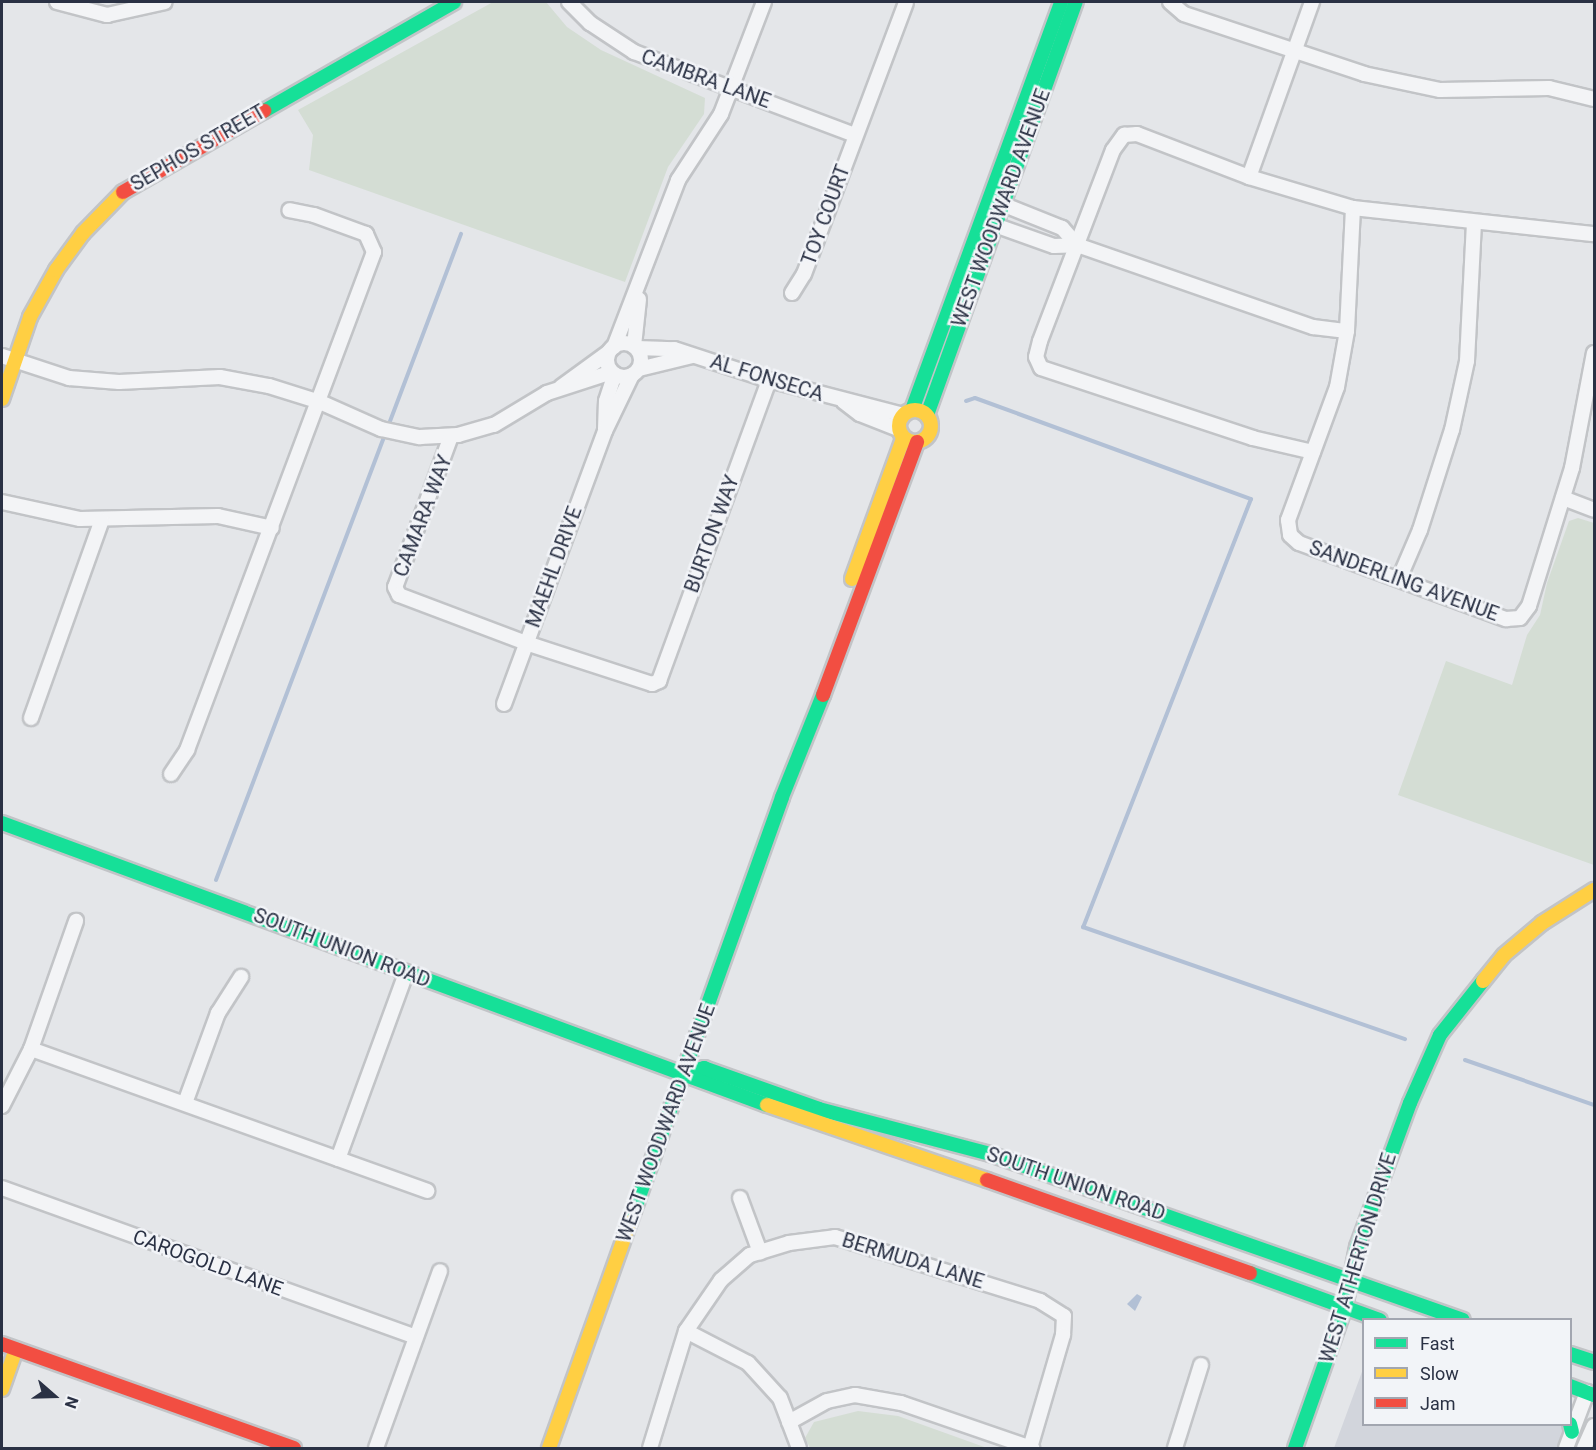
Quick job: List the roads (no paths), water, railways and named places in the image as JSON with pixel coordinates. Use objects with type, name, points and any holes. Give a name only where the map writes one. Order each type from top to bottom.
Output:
[{"type":"street","points":[[57,2],[89,13],[165,2]]},
{"type":"street","name":"SEPHOS STREET","points":[[2,399],[30,317],[56,270],[83,232],[123,192],[454,2]]},
{"type":"street","name":"CAMBRA LANE","points":[[569,2],[604,34],[634,52],[855,135]]},
{"type":"street","points":[[613,373],[607,362],[611,350],[640,282],[678,180],[715,125],[764,2]]},
{"type":"street","name":"TOY COURT","points":[[792,293],[804,274],[906,2]]},
{"type":"street","name":"WEST WOODWARD AVENUE","points":[[1007,173],[1061,2]]},
{"type":"street","name":"WEST WOODWARD AVENUE","points":[[549,1449],[782,796],[791,782],[917,442],[929,434],[931,424],[927,415],[995,226],[996,202],[1076,2]]},
{"type":"street","points":[[1170,2],[1184,14],[1293,53],[1440,90],[1549,88],[1594,99]]},
{"type":"street","points":[[1249,177],[1312,2]]},
{"type":"street","points":[[1353,208],[1347,331],[1337,387],[1313,453],[1253,438],[1041,368],[1036,357],[1040,341],[1113,150],[1124,135],[1137,134],[1249,177],[1353,208],[1594,234]]},
{"type":"street","points":[[996,202],[1062,228],[1077,245]]},
{"type":"street","name":"WEST WOODWARD AVENUE","points":[[782,796],[779,781],[904,423],[981,220],[996,202]]},
{"type":"street","points":[[171,774],[187,750],[375,252],[366,234],[289,210]]},
{"type":"street","points":[[981,220],[1054,246],[1077,245],[1313,327],[1347,331]]},
{"type":"street","points":[[1400,579],[1420,530],[1452,430],[1464,373],[1475,260],[1474,222]]},
{"type":"street","points":[[561,387],[613,373],[636,372],[641,357],[635,347],[640,282]]},
{"type":"street","points":[[2,356],[69,378],[119,382],[220,377],[269,386],[320,402],[381,429],[420,437],[451,436],[494,425],[561,387],[622,343],[635,347]]},
{"type":"street","name":"AL FONSECA","points":[[635,347],[674,349],[692,356],[722,362],[770,380],[842,400],[904,423]]},
{"type":"street","points":[[1594,352],[1593,376],[1563,498],[1594,510]]},
{"type":"street","name":"AL FONSECA","points":[[636,372],[692,356]]},
{"type":"street","name":"MAEHL DRIVE","points":[[504,704],[605,431],[636,372]]},
{"type":"street","name":"MAEHL DRIVE","points":[[605,431],[606,400],[613,373]]},
{"type":"street","points":[[591,379],[606,400]]},
{"type":"street","name":"BURTON WAY","points":[[526,643],[652,684],[659,681],[770,380]]},
{"type":"street","points":[[917,442],[904,423],[927,415]]},
{"type":"street","name":"CAMARA WAY","points":[[451,436],[395,587],[399,594],[526,643]]},
{"type":"street","name":"SANDERLING AVENUE","points":[[1313,453],[1288,520],[1290,535],[1299,543],[1506,619],[1520,618],[1529,606],[1563,498]]},
{"type":"street","points":[[2,502],[39,513],[102,520],[218,516],[272,528]]},
{"type":"street","points":[[31,718],[102,520]]},
{"type":"street","name":"SOUTH UNION ROAD","points":[[2,823],[684,1073],[814,1123],[1060,1204],[1375,1318]]},
{"type":"street","name":"WEST ATHERTON DRIVE","points":[[1295,1449],[1345,1307],[1357,1247],[1394,1144],[1440,1035],[1504,955],[1542,923],[1594,890]]},
{"type":"street","points":[[3,1101],[31,1049],[76,921]]},
{"type":"street","points":[[338,1159],[406,973]]},
{"type":"street","points":[[185,1103],[218,1013],[241,977]]},
{"type":"street","points":[[31,1049],[427,1191]]},
{"type":"street","name":"SOUTH UNION ROAD","points":[[684,1073],[704,1068],[819,1109],[990,1154],[1458,1318]]},
{"type":"street","name":"CAROGOLD LANE","points":[[2,1188],[415,1337]]},
{"type":"street","points":[[740,1198],[760,1252]]},
{"type":"street","name":"BERMUDA LANE","points":[[650,1449],[686,1331],[722,1280],[750,1255],[835,1237],[1040,1301],[1064,1316],[1063,1335],[1031,1448]]},
{"type":"street","points":[[376,1449],[440,1271]]},
{"type":"street","points":[[686,1331],[748,1363],[780,1398],[799,1449]]},
{"type":"street","points":[[2,1344],[294,1449]]},
{"type":"street","points":[[2,1389],[16,1349]]},
{"type":"street","points":[[1572,1355],[1594,1362]]},
{"type":"street","points":[[1175,1449],[1201,1365]]},
{"type":"street","points":[[1566,1449],[1571,1428],[1592,1391],[1572,1386]]},
{"type":"street","points":[[789,1422],[827,1401],[855,1395],[901,1403],[1031,1448]]},
{"type":"street","points":[[1584,1449],[1594,1425]]},
{"type":"water","points":[[1137,1294],[1142,1297],[1135,1311],[1127,1304]]},
{"type":"waterway","points":[[216,880],[461,234]]},
{"type":"waterway","points":[[966,401],[975,398],[1251,499],[1083,927],[1405,1039]]},
{"type":"waterway","points":[[1465,1060],[1594,1105]]}]
